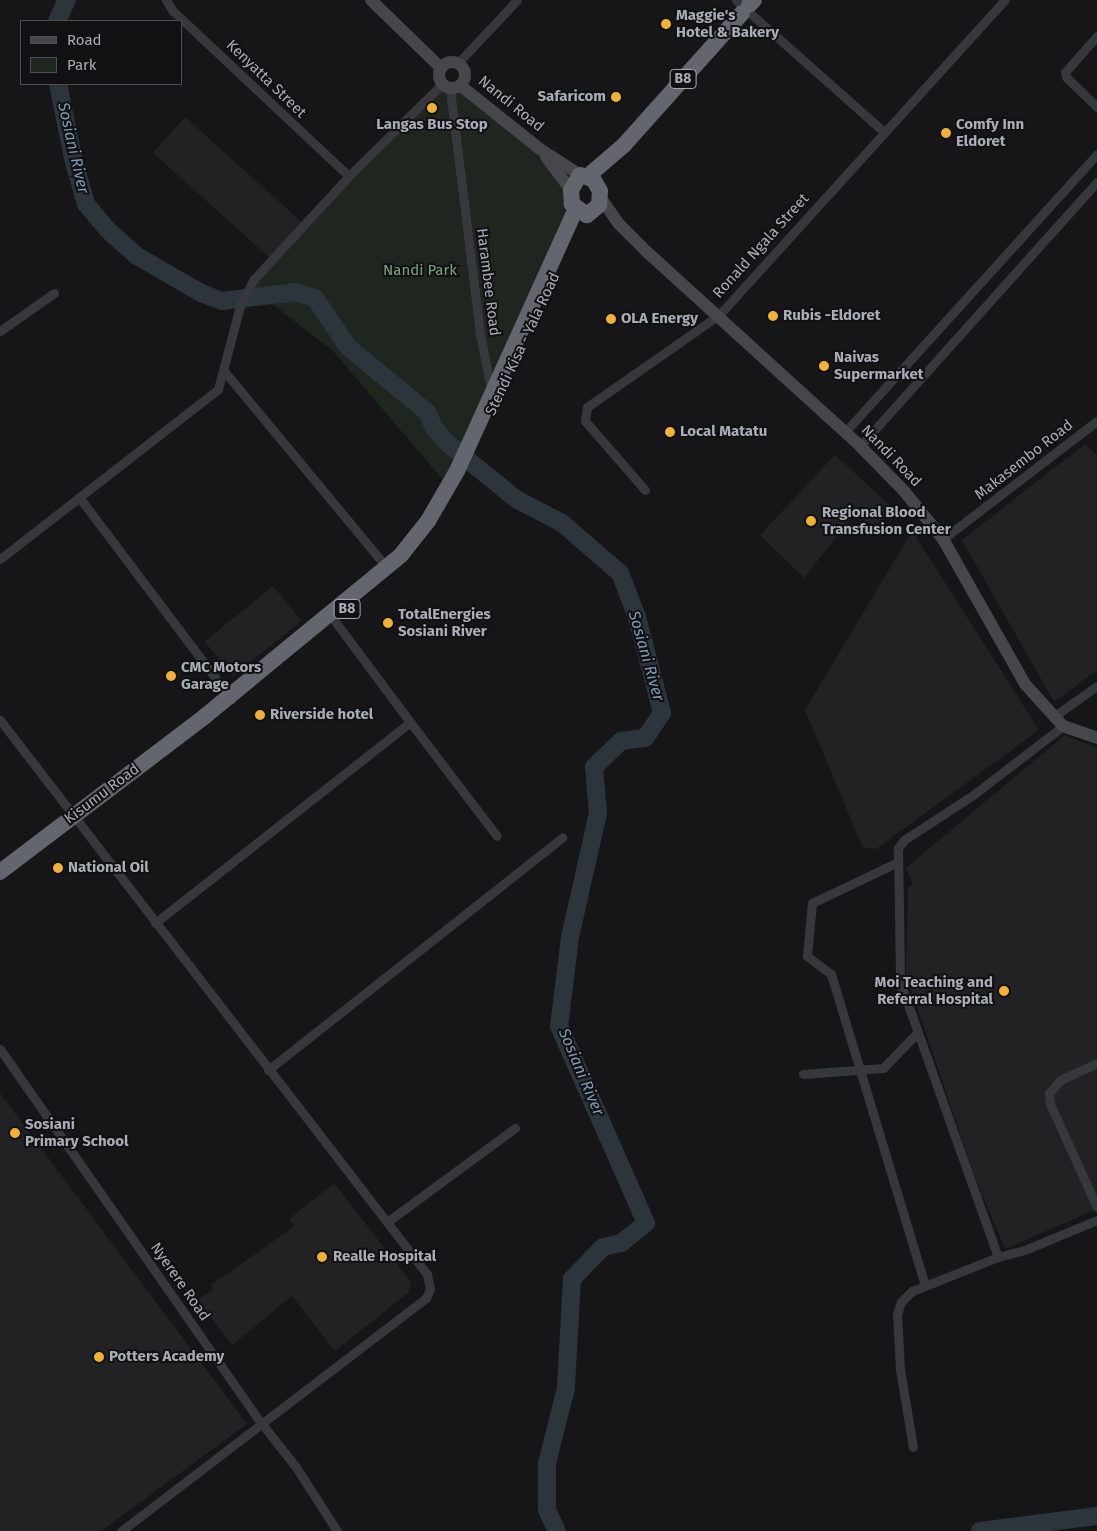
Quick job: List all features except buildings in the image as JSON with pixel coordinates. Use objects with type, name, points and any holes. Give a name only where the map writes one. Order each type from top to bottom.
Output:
[{"type":"highway","name":"Stendi Kisa - Yala Road","points":[[204,717],[230,698],[387,568],[428,521],[460,473],[588,195],[624,145],[745,6]]},
{"type":"highway","points":[[571,190],[572,204],[588,195]]},
{"type":"highway","name":"B8","points":[[473,445],[495,388],[588,195]]},
{"type":"highway","name":"B8","points":[[230,698],[334,620],[400,563],[437,517],[460,473]]},
{"type":"highway","name":"Kisumu Road","points":[[0,872],[204,717]]},
{"type":"street","name":"Kenyatta Street","points":[[166,0],[173,11],[349,176]]},
{"type":"street","points":[[371,0],[441,68]]},
{"type":"street","points":[[458,64],[517,0]]},
{"type":"street","name":"Ronald Ngala Street","points":[[645,490],[585,421],[584,412],[590,404],[719,315],[882,131],[1005,0]]},
{"type":"street","points":[[745,6],[882,131]]},
{"type":"street","points":[[1097,36],[1065,72],[1066,77],[1097,107]]},
{"type":"street","points":[[0,559],[218,389],[225,372],[240,306],[254,279],[349,176],[466,74],[458,64],[451,62],[441,68],[439,76],[451,86]]},
{"type":"street","name":"Nandi Road","points":[[451,86],[540,149],[860,446],[904,491],[943,539],[973,589],[999,642],[1025,684],[1063,726],[1097,738]]},
{"type":"street","name":"Harambee Road","points":[[451,86],[480,334],[490,384],[495,388]]},
{"type":"street","name":"Nandi Road","points":[[540,149],[571,190]]},
{"type":"street","points":[[845,432],[1097,154]]},
{"type":"street","points":[[860,446],[1097,182]]},
{"type":"street","points":[[0,331],[54,293]]},
{"type":"street","points":[[225,372],[387,568]]},
{"type":"street","name":"Makasembo Road","points":[[943,539],[1097,421]]},
{"type":"street","points":[[79,497],[230,698]]},
{"type":"street","points":[[334,620],[497,836]]},
{"type":"street","points":[[1053,717],[1097,686]]},
{"type":"street","points":[[0,720],[154,923],[388,1222],[427,1274],[430,1288],[426,1298],[121,1531]]},
{"type":"street","points":[[154,923],[410,722]]},
{"type":"street","points":[[998,1257],[900,982],[898,848],[904,840],[973,795],[1063,726]]},
{"type":"street","points":[[268,1070],[562,838]]},
{"type":"street","points":[[898,862],[816,899],[809,911],[807,956],[830,974],[925,1285]]},
{"type":"street","points":[[803,1074],[860,1072],[883,1068],[917,1033]]},
{"type":"street","name":"Nyerere Road","points":[[0,1049],[262,1424],[296,1467],[336,1531]]},
{"type":"street","points":[[1097,1063],[1060,1080],[1049,1093],[1050,1104],[1097,1207]]},
{"type":"street","points":[[388,1222],[515,1128]]},
{"type":"street","points":[[913,1447],[900,1368],[897,1314],[904,1296],[925,1285],[998,1257],[1028,1250],[1097,1220]]},
{"type":"shaded area","points":[[185,117],[304,224],[272,260],[153,153]]},
{"type":"shaded area","points":[[1085,444],[1097,455],[1097,670],[1054,702],[962,540]]},
{"type":"shaded area","name":"Regional Blood Transfusion Center","points":[[835,455],[893,508],[874,529],[855,513],[804,578],[760,535]]},
{"type":"shaded area","points":[[912,531],[1039,730],[876,849],[863,848],[805,710]]},
{"type":"shaded area","points":[[273,586],[301,621],[233,676],[205,641]]},
{"type":"shaded area","name":"Moi Teaching and Referral Hospital","points":[[1065,735],[1097,748],[1097,1209],[1005,1249],[975,1177],[906,975],[908,888],[913,885],[906,868]]},
{"type":"shaded area","name":"Potters Academy","points":[[0,1093],[247,1424],[101,1531],[0,1531]]},
{"type":"shaded area","name":"Realle Hospital","points":[[334,1183],[411,1282],[408,1293],[335,1351],[292,1296],[232,1345],[198,1300],[213,1289],[211,1285],[295,1226],[289,1219]]},
{"type":"green space","name":"Nandi Park","points":[[441,86],[453,91],[462,88],[539,151],[569,191],[571,204],[468,443],[443,480],[333,351],[275,306],[263,301],[242,307],[270,260]]},
{"type":"waterway","name":"Sosiani River","points":[[57,20],[67,0]]},
{"type":"waterway","name":"Sosiani River","points":[[58,85],[73,158],[86,204],[109,231],[137,256],[201,293],[222,301],[296,292],[315,298],[348,347],[427,412],[434,428],[447,443],[516,499],[562,523],[620,573],[637,617],[662,713],[645,738],[621,741],[594,767],[598,813],[570,937],[559,1026],[646,1223],[621,1243],[603,1247],[572,1279],[566,1388],[547,1463],[547,1510],[557,1531]]},
{"type":"waterway","name":"Sosiani River","points":[[980,1531],[1097,1516]]},
{"type":"place","name":"Maggie's Hotel & Bakery","points":[[666,24]]},
{"type":"place","name":"Safaricom","points":[[616,97]]},
{"type":"place","name":"Langas Bus Stop","points":[[432,108]]},
{"type":"place","name":"Comfy Inn Eldoret","points":[[946,133]]},
{"type":"place","name":"Rubis -Eldoret","points":[[773,316]]},
{"type":"place","name":"OLA Energy","points":[[611,319]]},
{"type":"place","name":"Naivas Supermarket","points":[[824,366]]},
{"type":"place","name":"Local Matatu","points":[[670,432]]},
{"type":"place","name":"Regional Blood Transfusion Center","points":[[811,521]]},
{"type":"place","name":"TotalEnergies Sosiani River","points":[[388,623]]},
{"type":"place","name":"CMC Motors Garage","points":[[171,676]]},
{"type":"place","name":"Riverside hotel","points":[[260,715]]},
{"type":"place","name":"National Oil","points":[[58,868]]},
{"type":"place","name":"Moi Teaching and Referral Hospital","points":[[1004,991]]},
{"type":"place","name":"Sosiani Primary School","points":[[15,1133]]},
{"type":"place","name":"Realle Hospital","points":[[322,1257]]},
{"type":"place","name":"Potters Academy","points":[[99,1357]]}]
